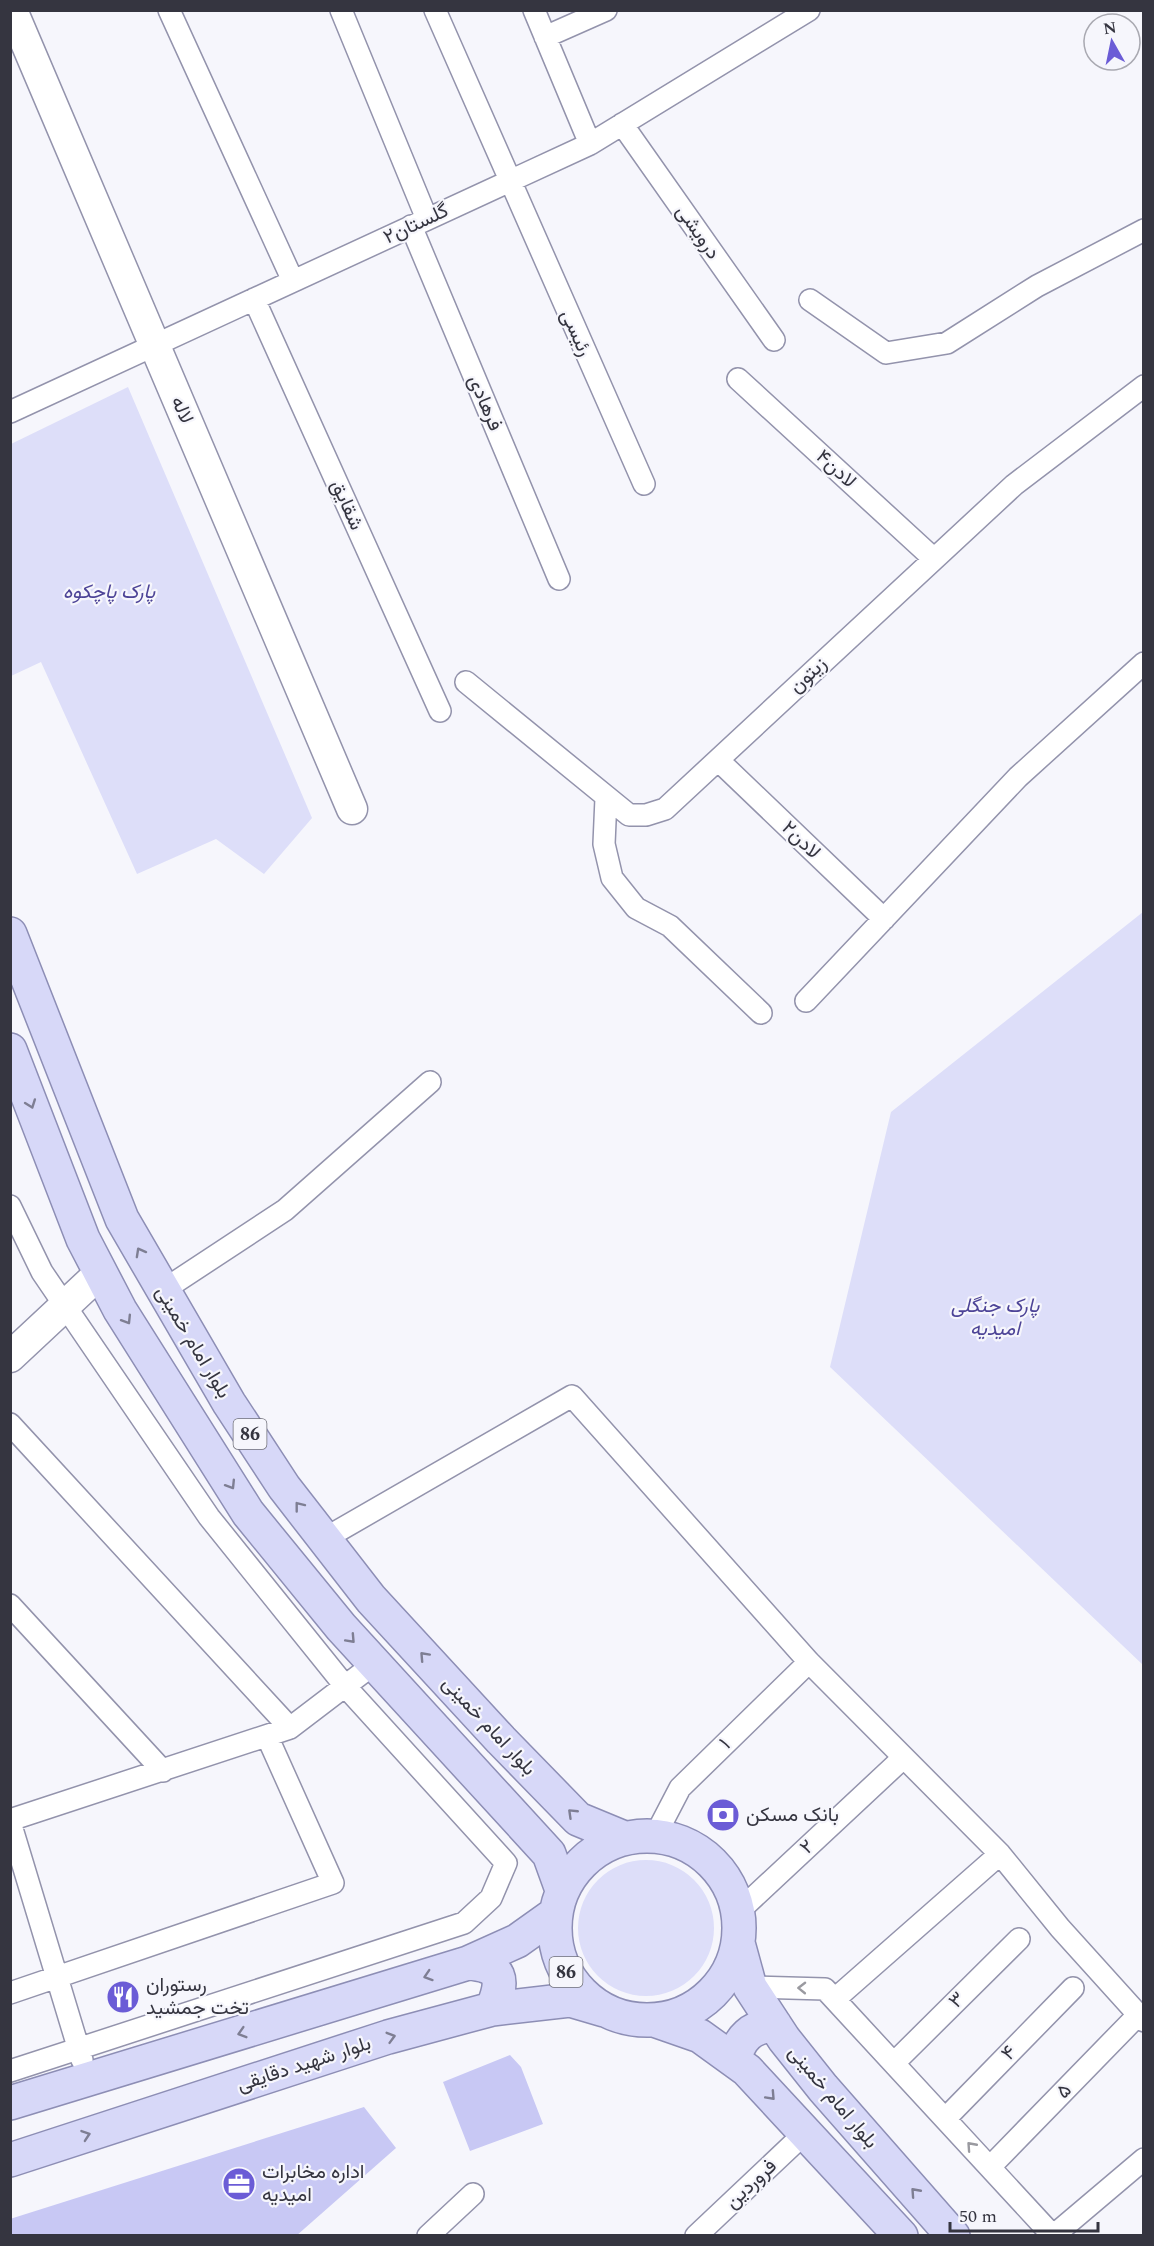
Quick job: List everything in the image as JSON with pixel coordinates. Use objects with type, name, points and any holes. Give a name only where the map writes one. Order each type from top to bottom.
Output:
[{"type":"main road","name":"بلوار امام خمینی","points":[[10,934],[122,1219],[162,1291],[278,1478],[371,1599],[578,1819],[639,1837]]},
{"type":"main road","name":"86","points":[[10,1050],[78,1228],[100,1272],[120,1310],[248,1513],[341,1627],[549,1854],[559,1902],[555,1942],[564,1969],[581,1993],[604,2010],[628,2018],[654,2020],[683,2013],[709,1996],[728,1972],[738,1928],[728,1884],[709,1860],[684,1844],[639,1837]]},
{"type":"main road","points":[[508,1809],[524,1809],[532,1805],[539,1797],[540,1780]]},
{"type":"main road","points":[[10,2103],[468,1963],[517,1941],[559,1902],[584,1861],[599,1849],[639,1837]]},
{"type":"main road","name":"بلوار امام خمینی","points":[[738,1928],[750,1987],[775,2025],[823,2088],[953,2235]]},
{"type":"main road","points":[[468,1963],[487,1964],[498,1974],[501,1990],[492,2009]]},
{"type":"main road","name":"بلوار شهید دقایقی","points":[[20,2158],[388,2037],[492,2009],[570,2000],[604,2010]]},
{"type":"main road","name":"بلوار امام خمینی","points":[[654,2020],[700,2036],[747,2070],[901,2235]]},
{"type":"main road","points":[[735,2061],[740,2042],[746,2034],[765,2025],[775,2025]]},
{"type":"street","name":"لاله","points":[[12,10],[352,809]]},
{"type":"street","points":[[169,10],[293,281]]},
{"type":"street","name":"فرهادی","points":[[341,10],[419,223],[559,579]]},
{"type":"street","name":"رئیسی","points":[[435,10],[644,484]]},
{"type":"street","points":[[534,10],[590,144]]},
{"type":"street","points":[[545,37],[606,10]]},
{"type":"street","name":"گلستان۲","points":[[10,412],[590,144],[809,10]]},
{"type":"street","name":"درویشی","points":[[622,124],[774,340]]},
{"type":"street","points":[[810,300],[886,352],[947,343],[1037,285],[1143,230]]},
{"type":"street","name":"شقایق","points":[[254,299],[440,711]]},
{"type":"street","name":"لادن۴","points":[[738,379],[934,559]]},
{"type":"street","name":"زیتون","points":[[466,682],[629,815],[646,815],[665,809],[1014,485],[1143,386]]},
{"type":"street","points":[[806,1001],[1018,777],[1143,663]]},
{"type":"street","name":"لادن۲","points":[[718,760],[884,919]]},
{"type":"street","points":[[606,798],[604,844],[612,878],[636,908],[670,926],[761,1013]]},
{"type":"street","points":[[162,1291],[285,1210],[430,1082]]},
{"type":"street","points":[[10,1206],[31,1253],[209,1517],[345,1686],[506,1863],[491,1898],[464,1923],[10,2071]]},
{"type":"street","points":[[10,1357],[100,1272]]},
{"type":"street","points":[[324,1539],[572,1396],[809,1662],[1000,1854],[1060,1928],[1141,2018]]},
{"type":"street","points":[[10,1424],[290,1728]]},
{"type":"street","points":[[10,1605],[163,1771]]},
{"type":"street","name":"۱","points":[[639,1837],[680,1788],[809,1662]]},
{"type":"street","points":[[88,2079],[10,1821],[290,1728],[374,1664]]},
{"type":"street","points":[[10,1994],[333,1883],[267,1736]]},
{"type":"street","name":"۲","points":[[738,1928],[903,1758]]},
{"type":"street","points":[[835,1999],[1000,1854]]},
{"type":"street","name":"۳","points":[[896,2062],[1019,1938]]},
{"type":"street","points":[[750,1987],[825,1989],[896,2062],[1053,2235],[1143,2159]]},
{"type":"street","name":"۴","points":[[946,2118],[1073,1988]]},
{"type":"street","name":"۵","points":[[990,2167],[1141,2018]]},
{"type":"street","name":"فروردین","points":[[696,2235],[806,2132]]},
{"type":"street","points":[[437,2233],[473,2194]]},
{"type":"green space","name":"پارک پاچکوه","points":[[128,387],[312,818],[264,874],[216,839],[137,874],[41,662],[11,676],[11,444]]},
{"type":"green space","name":"پارک جنگلی امیدیه","points":[[1143,912],[1143,1665],[830,1367],[891,1112]]},
{"type":"green space","points":[[646,1860],[672,1865],[694,1880],[709,1902],[714,1928],[709,1954],[694,1976],[672,1991],[646,1996],[620,1991],[598,1976],[583,1954],[578,1928],[583,1902],[598,1880],[620,1865]]},
{"type":"building","points":[[510,2055],[521,2067],[543,2124],[470,2151],[443,2082]]},
{"type":"building","name":"اداره مخابرات امیدیه","points":[[364,2107],[396,2148],[296,2236],[10,2236],[10,2219]]},
{"type":"place","name":"بانک مسکن","points":[[723,1815]]},
{"type":"place","name":"رستوران تخت جمشید","points":[[123,1997]]},
{"type":"place","name":"اداره مخابرات امیدیه","points":[[239,2184]]}]
